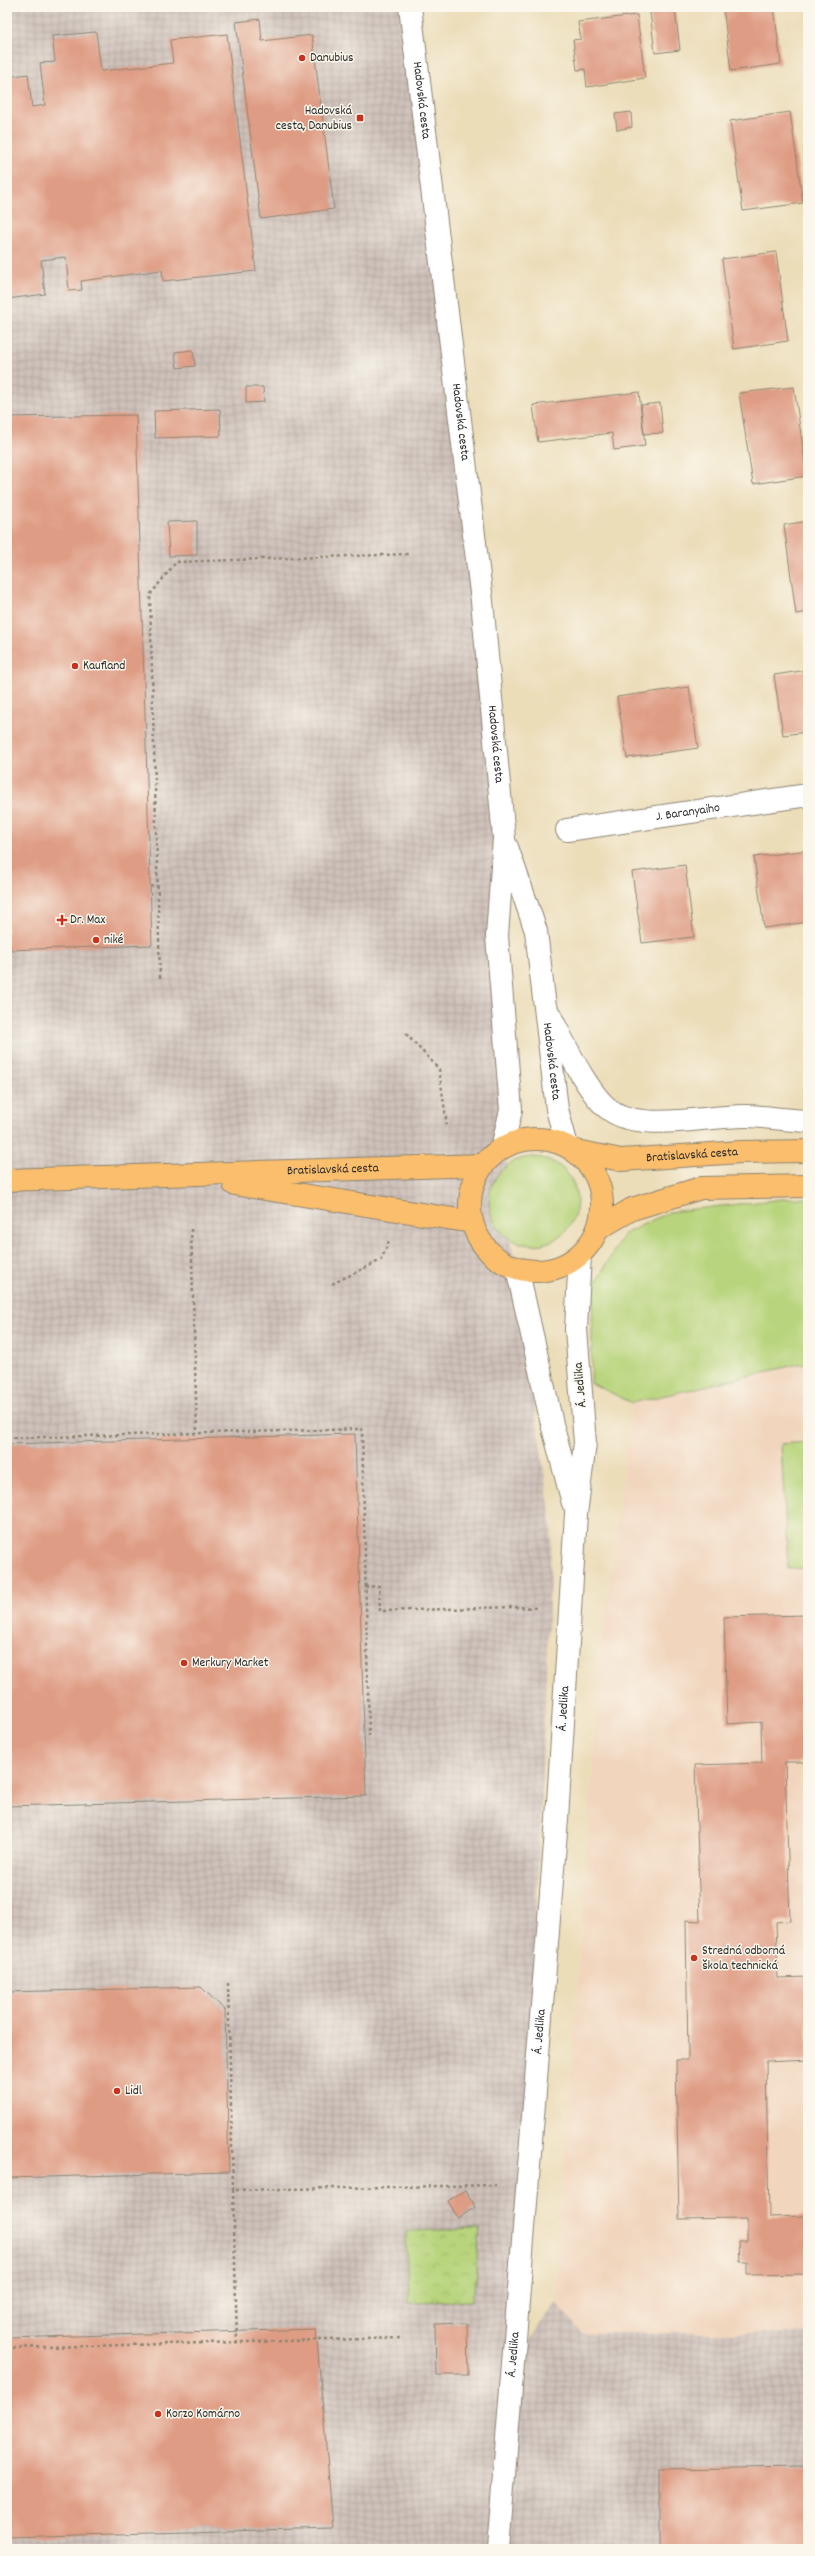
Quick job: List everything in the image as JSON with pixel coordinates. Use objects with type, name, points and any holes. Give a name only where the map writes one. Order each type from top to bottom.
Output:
[{"type":"main road","name":"Bratislavská cesta","points":[[571,1149],[587,1161],[600,1186],[603,1201],[598,1229],[590,1243],[580,1255],[566,1264],[550,1270],[533,1272],[517,1268],[502,1261],[488,1251],[478,1238],[472,1222],[469,1207],[470,1192],[483,1165],[502,1148],[517,1141],[534,1138],[551,1140],[571,1149],[621,1160],[741,1152],[808,1151]]},
{"type":"main road","name":"Bratislavská cesta","points":[[7,1180],[184,1176],[483,1165]]},
{"type":"main road","name":"Bratislavská cesta","points":[[184,1176],[472,1222]]},
{"type":"main road","name":"Bratislavská cesta","points":[[598,1229],[632,1209],[701,1188],[808,1186]]},
{"type":"street","name":"Hadovská cesta","points":[[410,7],[482,601],[504,838],[497,936],[511,1110],[502,1148]]},
{"type":"street","name":"J. Baranyaiho","points":[[567,830],[808,795]]},
{"type":"street","name":"Hadovská cesta","points":[[504,838],[536,931],[547,1010],[557,1109],[571,1149]]},
{"type":"street","points":[[547,1010],[594,1095],[609,1110],[625,1118],[648,1121],[747,1116],[808,1121]]},
{"type":"street","name":"Á. Jedlika","points":[[498,2549],[557,1819],[576,1514],[585,1442],[576,1329],[580,1255]]},
{"type":"street","name":"Á. Jedlika","points":[[517,1268],[552,1424],[576,1514]]},
{"type":"path","points":[[160,978],[150,595],[176,562],[409,554]]},
{"type":"path","points":[[150,886],[158,887]]},
{"type":"path","points":[[406,1034],[439,1069],[447,1126]]},
{"type":"path","points":[[191,1229],[197,1432]]},
{"type":"path","points":[[332,1284],[381,1260],[391,1238]]},
{"type":"path","points":[[7,1438],[362,1429],[369,1736]]},
{"type":"path","points":[[365,1587],[379,1586],[380,1611],[514,1607],[541,1608]]},
{"type":"path","points":[[228,1983],[237,2341]]},
{"type":"path","points":[[233,2190],[503,2185]]},
{"type":"path","points":[[7,2348],[403,2338]]},
{"type":"shaded area","points":[[7,7],[410,7],[504,838],[507,1213],[552,1527],[522,2259],[515,2362],[555,2302],[582,2333],[808,2333],[808,2549],[7,2549]]},
{"type":"shaded area","name":"Stredná odborná škola technická","points":[[808,1362],[808,2333],[581,2333],[555,2302],[601,1651],[632,1403]]},
{"type":"green space","points":[[524,1157],[542,1157],[558,1164],[570,1176],[577,1192],[577,1210],[570,1226],[558,1238],[542,1245],[524,1245],[508,1238],[496,1226],[489,1210],[489,1192],[496,1176],[508,1164]]},
{"type":"green space","points":[[792,1198],[808,1198],[808,1362],[632,1403],[591,1383],[593,1287],[624,1234],[669,1212]]},
{"type":"green space","points":[[808,1442],[808,1568],[788,1569],[781,1444]]},
{"type":"green space","points":[[480,2229],[473,2301],[408,2302],[406,2231]]},
{"type":"building","points":[[723,7],[774,7],[781,64],[731,71]]},
{"type":"building","points":[[675,9],[680,50],[655,53],[650,12]]},
{"type":"building","points":[[637,15],[645,78],[587,87],[585,69],[577,70],[573,40],[581,39],[578,22]]},
{"type":"building","points":[[260,19],[262,41],[312,35],[334,209],[261,219],[236,22]]},
{"type":"building","points":[[96,32],[101,71],[173,63],[170,40],[227,34],[256,271],[163,281],[162,270],[81,281],[82,290],[69,291],[66,257],[41,260],[45,294],[7,299],[7,77],[28,74],[32,107],[45,105],[40,63],[55,62],[52,36]]},
{"type":"building","points":[[631,112],[632,127],[617,130],[615,114]]},
{"type":"building","points":[[790,112],[803,203],[743,211],[730,121]]},
{"type":"building","points":[[776,252],[788,341],[734,349],[722,259]]},
{"type":"building","points":[[193,350],[195,366],[177,368],[175,352]]},
{"type":"building","points":[[246,387],[263,387],[264,402],[246,403]]},
{"type":"building","points":[[794,387],[807,476],[753,484],[739,393]]},
{"type":"building","points":[[639,392],[645,446],[614,450],[612,433],[538,442],[533,405]]},
{"type":"building","points":[[660,403],[663,433],[644,434],[641,405]]},
{"type":"building","points":[[220,409],[221,436],[155,438],[154,411]]},
{"type":"building","name":"Kaufland","points":[[136,415],[152,945],[7,950],[7,417]]},
{"type":"building","points":[[197,521],[197,555],[169,556],[167,522]]},
{"type":"building","points":[[808,521],[808,612],[796,614],[784,525]]},
{"type":"building","points":[[808,670],[808,732],[783,735],[774,675]]},
{"type":"building","points":[[689,687],[698,748],[627,758],[617,697]]},
{"type":"building","points":[[808,850],[808,922],[764,928],[754,857]]},
{"type":"building","points":[[685,865],[694,937],[642,943],[632,872]]},
{"type":"building","name":"Merkury Market","points":[[355,1434],[366,1796],[7,1806],[7,1444]]},
{"type":"building","points":[[808,1615],[808,1762],[785,1762],[790,1921],[776,1922],[778,1978],[808,1977],[808,2060],[766,2062],[769,2217],[808,2216],[808,2274],[747,2275],[747,2262],[740,2262],[739,2241],[747,2241],[747,2218],[679,2219],[676,2060],[688,2060],[686,1920],[700,1921],[695,1765],[762,1763],[761,1722],[727,1724],[724,1617]]},
{"type":"building","name":"Lidl","points":[[201,1987],[225,2010],[229,2172],[7,2178],[7,1992]]},
{"type":"building","points":[[465,2190],[476,2207],[458,2218],[448,2201]]},
{"type":"building","points":[[467,2323],[468,2375],[436,2375],[435,2324]]},
{"type":"building","name":"Korzo Komárno","points":[[316,2329],[333,2528],[7,2537],[7,2338]]},
{"type":"building","points":[[808,2467],[808,2549],[659,2549],[659,2469]]},
{"type":"place","name":"Danubius","points":[[302,58]]},
{"type":"place","name":"Hadovská cesta, Danubius","points":[[360,118]]},
{"type":"place","name":"Kaufland","points":[[75,666]]},
{"type":"place","name":"Dr. Max","points":[[62,920]]},
{"type":"place","name":"niké","points":[[96,940]]},
{"type":"place","name":"Merkury Market","points":[[184,1663]]},
{"type":"place","name":"Stredná odborná škola technická","points":[[694,1958]]},
{"type":"place","name":"Lidl","points":[[117,2091]]},
{"type":"place","name":"Korzo Komárno","points":[[158,2414]]}]
